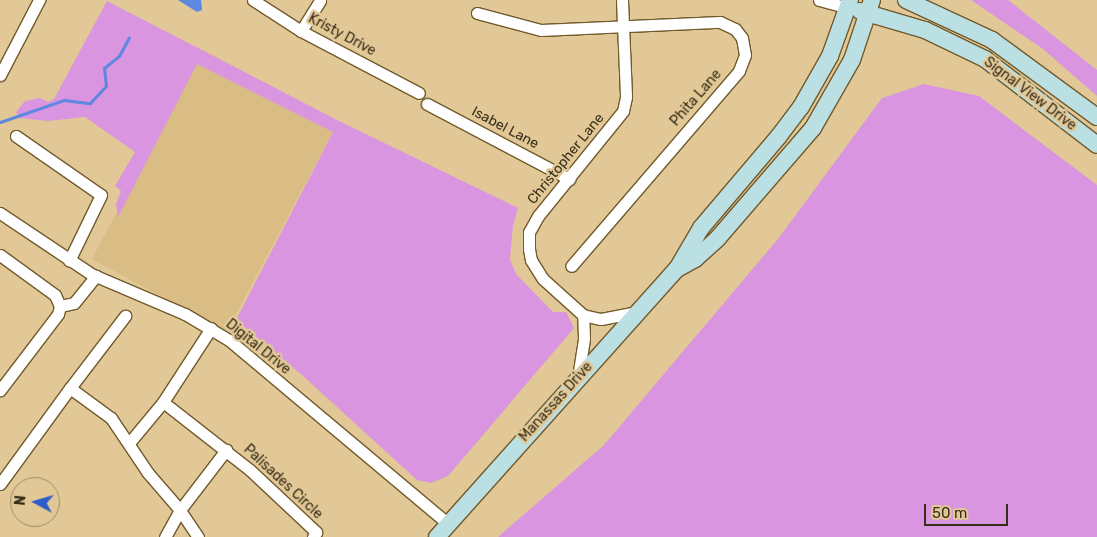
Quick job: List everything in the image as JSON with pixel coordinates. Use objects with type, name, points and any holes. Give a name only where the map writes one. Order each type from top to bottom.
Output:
[{"type":"main road","name":"Signal View Drive","points":[[906,0],[992,40],[1097,117]]},
{"type":"main road","name":"Signal View Drive","points":[[849,4],[871,7],[985,59],[1097,145]]},
{"type":"main road","name":"Manassas Drive","points":[[437,537],[676,269],[700,228],[801,107],[830,56],[849,4]]},
{"type":"main road","name":"Manassas Drive","points":[[676,269],[695,259],[718,238],[813,128],[840,84],[871,7]]},
{"type":"street","points":[[0,75],[39,0]]},
{"type":"street","name":"Kristy Drive","points":[[253,0],[302,31],[419,94]]},
{"type":"street","points":[[302,31],[320,0]]},
{"type":"street","name":"Christopher Lane","points":[[582,315],[543,279],[531,260],[529,232],[538,216],[622,111],[626,97],[622,0]]},
{"type":"street","points":[[819,0],[849,4]]},
{"type":"street","name":"Phita Lane","points":[[477,13],[534,29],[720,22],[735,29],[742,38],[744,55],[739,71],[571,266]]},
{"type":"street","name":"Isabel Lane","points":[[427,104],[569,179]]},
{"type":"street","points":[[16,136],[101,195],[69,260]]},
{"type":"street","name":"Digital Drive","points":[[0,213],[96,276],[211,328],[448,524]]},
{"type":"street","points":[[0,255],[55,295],[60,306],[58,314],[0,390]]},
{"type":"street","points":[[60,306],[74,303],[96,276]]},
{"type":"street","points":[[578,377],[584,338],[582,315],[601,319],[638,312]]},
{"type":"street","points":[[0,484],[125,316]]},
{"type":"street","points":[[129,443],[163,402],[211,328]]},
{"type":"street","points":[[70,388],[111,418],[148,473],[180,510],[198,537]]},
{"type":"street","name":"Palisades Circle","points":[[163,402],[226,450],[316,532],[314,537]]},
{"type":"street","name":"Palisades Circle","points":[[165,537],[180,510],[226,450]]},
{"type":"shaded area","points":[[971,0],[1008,0],[1097,70],[1097,96],[1043,49]]},
{"type":"shaded area","points":[[107,1],[339,121],[518,208],[513,225],[510,259],[516,274],[553,312],[566,312],[574,328],[448,476],[431,483],[417,480],[303,376],[236,320],[333,132],[197,64],[118,217],[116,204],[121,191],[115,186],[135,152],[85,117],[48,121],[19,118],[16,112],[25,101],[40,98],[48,102],[54,99]]},
{"type":"shaded area","points":[[203,50],[338,122],[227,331],[92,259]]},
{"type":"shaded area","points":[[924,84],[979,96],[1097,185],[1097,537],[498,537],[604,445],[778,239],[882,98]]},
{"type":"water","points":[[178,0],[201,0],[202,10],[197,12]]},
{"type":"waterway","points":[[0,122],[64,100],[90,103],[106,86],[104,68],[119,56],[129,37]]}]
